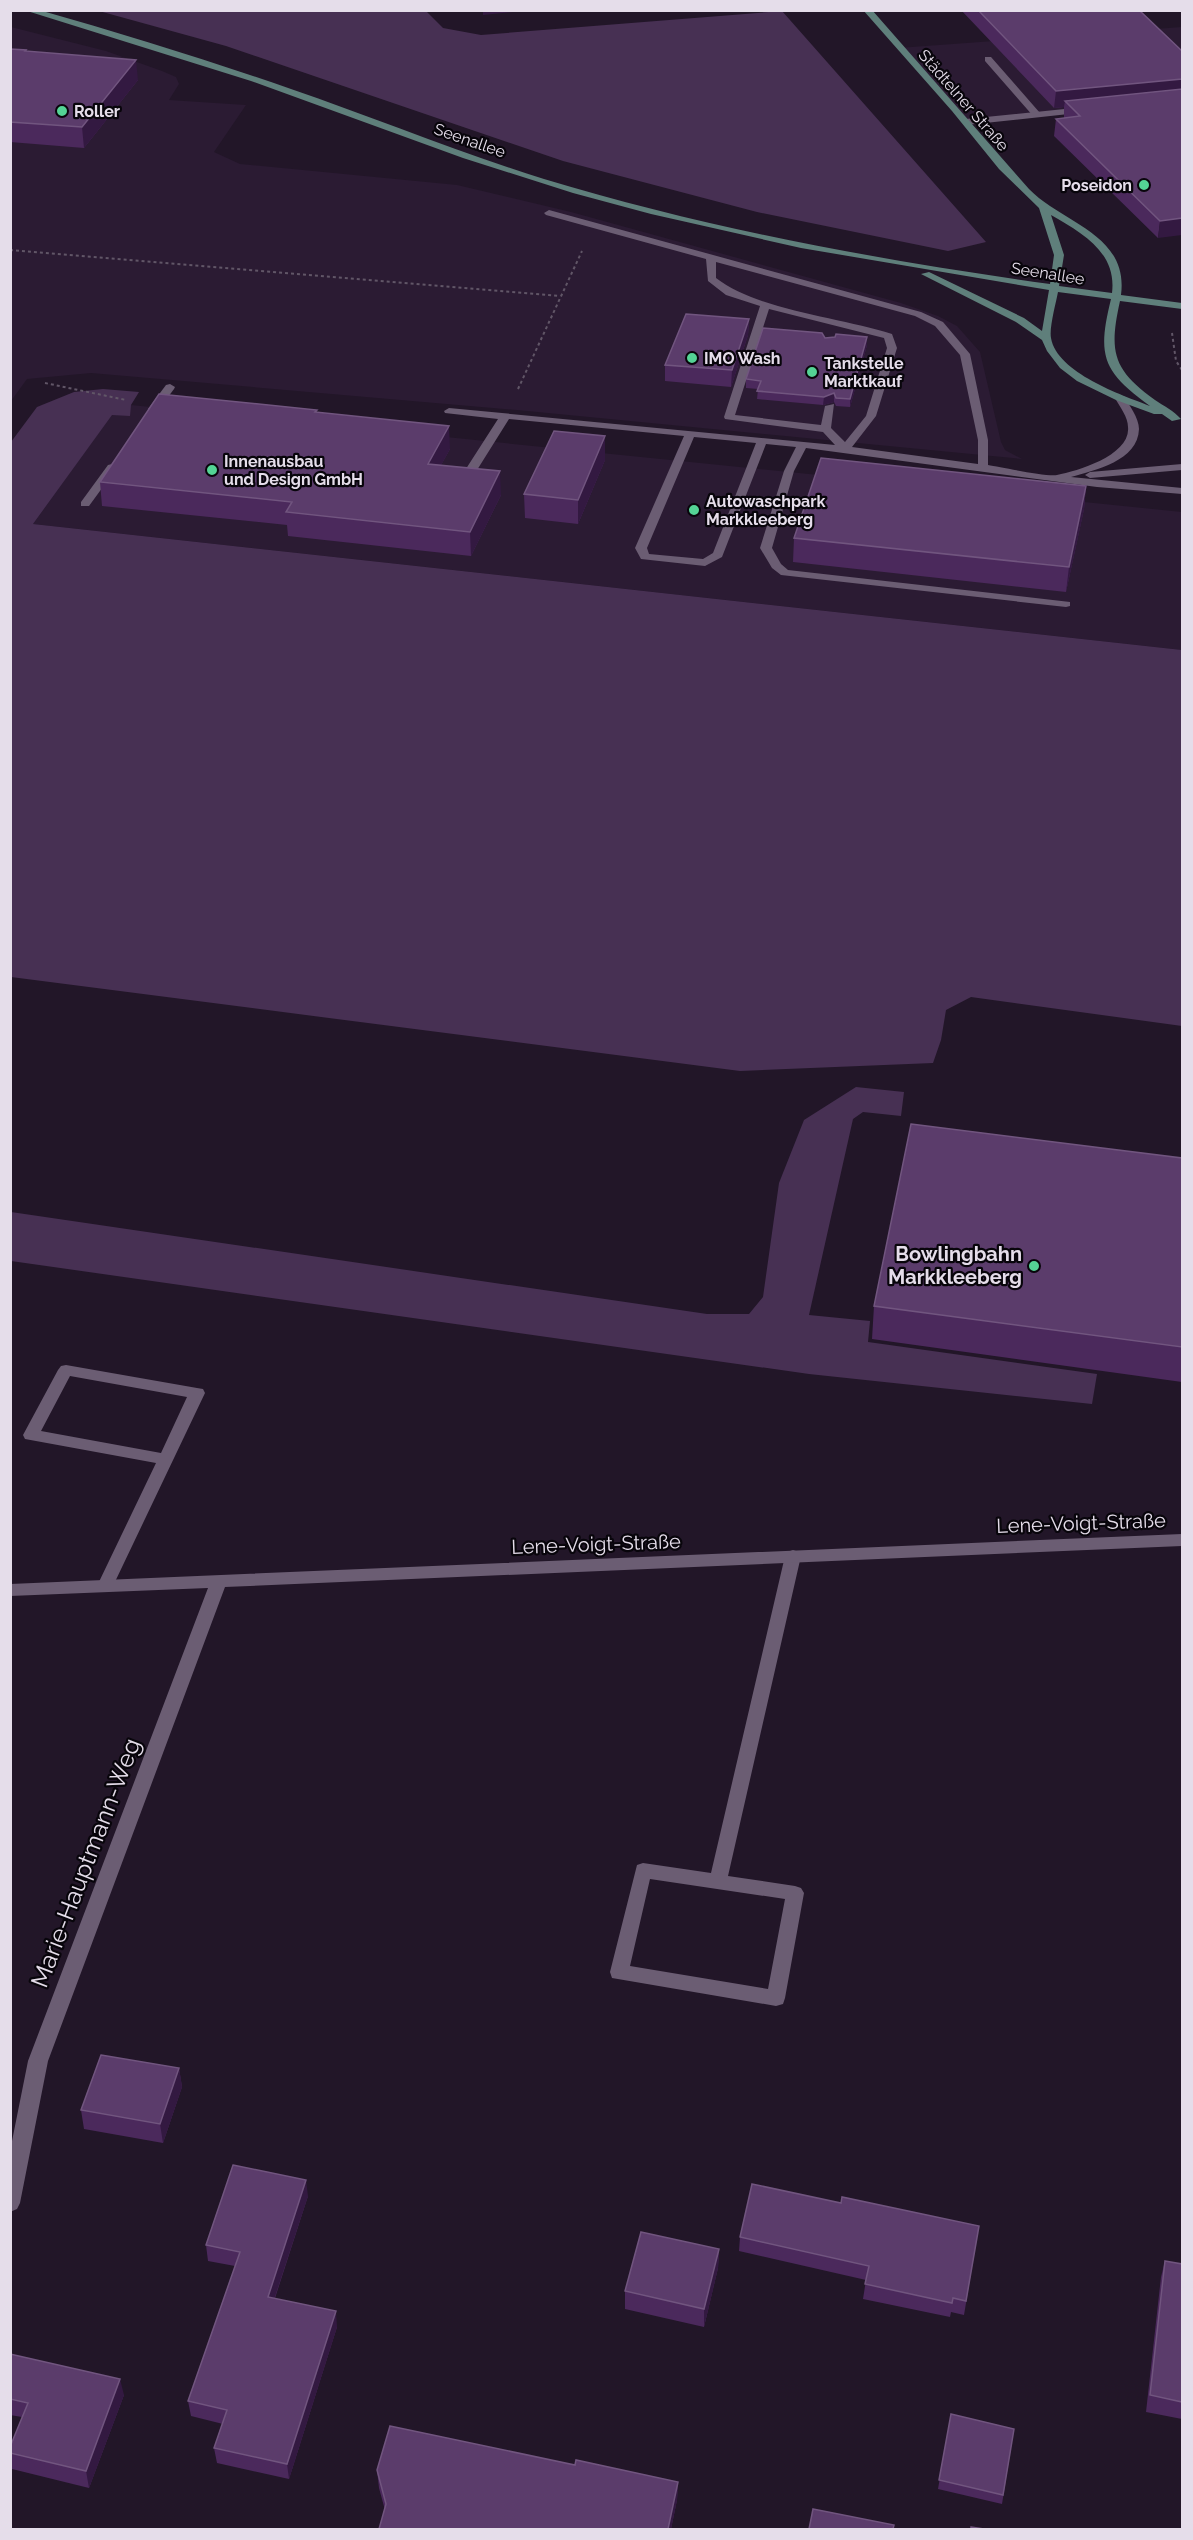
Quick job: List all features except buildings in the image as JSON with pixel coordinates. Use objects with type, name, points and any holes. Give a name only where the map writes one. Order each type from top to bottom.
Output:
[{"type":"street","name":"Seenallee","points":[[28,10],[245,77],[499,167],[574,190],[686,219],[910,266],[1054,289],[1182,306]]},
{"type":"street","name":"Städtelner Straße","points":[[867,10],[1006,171],[1043,206],[1084,229],[1102,246],[1112,261],[1118,278],[1107,339],[1108,351],[1114,368],[1139,392],[1179,421]]},
{"type":"street","points":[[988,59],[1036,115]]},
{"type":"street","points":[[966,122],[1093,109]]},
{"type":"street","name":"Städtelner Straße","points":[[1043,206],[1059,255],[1046,338],[1064,366],[1081,379],[1120,398],[1179,421]]},
{"type":"street","points":[[549,213],[918,314],[939,324],[965,354],[983,440],[983,469]]},
{"type":"street","points":[[711,257],[711,279],[729,293],[833,326],[888,336],[892,348],[871,416],[845,449]]},
{"type":"street","name":"Seenallee","points":[[910,266],[1020,320],[1046,338]]},
{"type":"street","points":[[765,304],[729,417],[826,429],[845,449]]},
{"type":"street","points":[[146,419],[170,387]]},
{"type":"street","points":[[1056,477],[1100,464],[1120,454],[1130,442],[1134,428],[1120,398]]},
{"type":"street","points":[[826,429],[830,406]]},
{"type":"street","points":[[449,411],[845,449],[1134,488],[1182,490]]},
{"type":"street","points":[[463,484],[476,459],[495,438],[506,416]]},
{"type":"street","points":[[690,434],[641,548],[645,557],[705,563],[718,555],[762,441]]},
{"type":"street","points":[[802,445],[789,471],[766,548],[776,566],[785,573],[1066,604]]},
{"type":"street","points":[[85,504],[119,457]]},
{"type":"street","points":[[1056,477],[1182,467]]},
{"type":"street","points":[[105,1586],[197,1394],[66,1370],[31,1435],[165,1459]]},
{"type":"street","name":"Lene-Voigt-Straße","points":[[10,1590],[1182,1540]]},
{"type":"street","points":[[718,1882],[793,1556]]},
{"type":"street","name":"Marie-Hauptmann-Weg","points":[[10,2203],[38,2061],[219,1581]]},
{"type":"street","points":[[643,1870],[718,1882],[795,1893],[776,1998],[620,1972],[643,1870]]},
{"type":"path","points":[[10,250],[559,296]]},
{"type":"path","points":[[1172,333],[1176,362],[1182,370]]},
{"type":"path","points":[[1176,362],[1182,363]]},
{"type":"shaded area","points":[[99,11],[426,11],[443,28],[481,35],[782,11],[986,242],[948,251],[757,212],[563,161],[226,46]]},
{"type":"shaded area","points":[[11,27],[106,51],[176,77],[179,84],[169,100],[246,105],[214,152],[240,164],[457,185],[571,212],[901,303],[938,316],[957,326],[980,352],[1001,442],[1005,450],[1022,459],[517,410],[91,373],[27,379],[11,401]]},
{"type":"shaded area","points":[[1182,27],[1182,100],[966,122],[898,48]]},
{"type":"shaded area","points":[[103,389],[139,392],[131,405],[130,416],[112,415],[33,524],[1182,650],[1182,1026],[971,997],[946,1010],[941,1040],[933,1063],[740,1071],[11,977],[11,442],[37,407],[74,392]]},
{"type":"shaded area","points":[[131,405],[1182,512],[1182,650],[33,524],[112,414]]},
{"type":"shaded area","points":[[856,1087],[904,1092],[901,1116],[863,1112],[853,1119],[809,1315],[870,1321],[868,1342],[1097,1374],[1092,1404],[809,1374],[11,1261],[11,1212],[707,1314],[749,1314],[763,1297],[779,1183],[804,1120]]},
{"type":"place","name":"Roller","points":[[62,111]]},
{"type":"place","name":"Poseidon","points":[[1144,185]]},
{"type":"place","name":"IMO Wash","points":[[692,358]]},
{"type":"place","name":"Tankstelle Marktkauf","points":[[812,372]]},
{"type":"place","name":"Innenausbau und Design GmbH","points":[[212,470]]},
{"type":"place","name":"Autowaschpark Markkleeberg","points":[[694,510]]},
{"type":"place","name":"Bowlingbahn Markkleeberg","points":[[1034,1266]]}]
